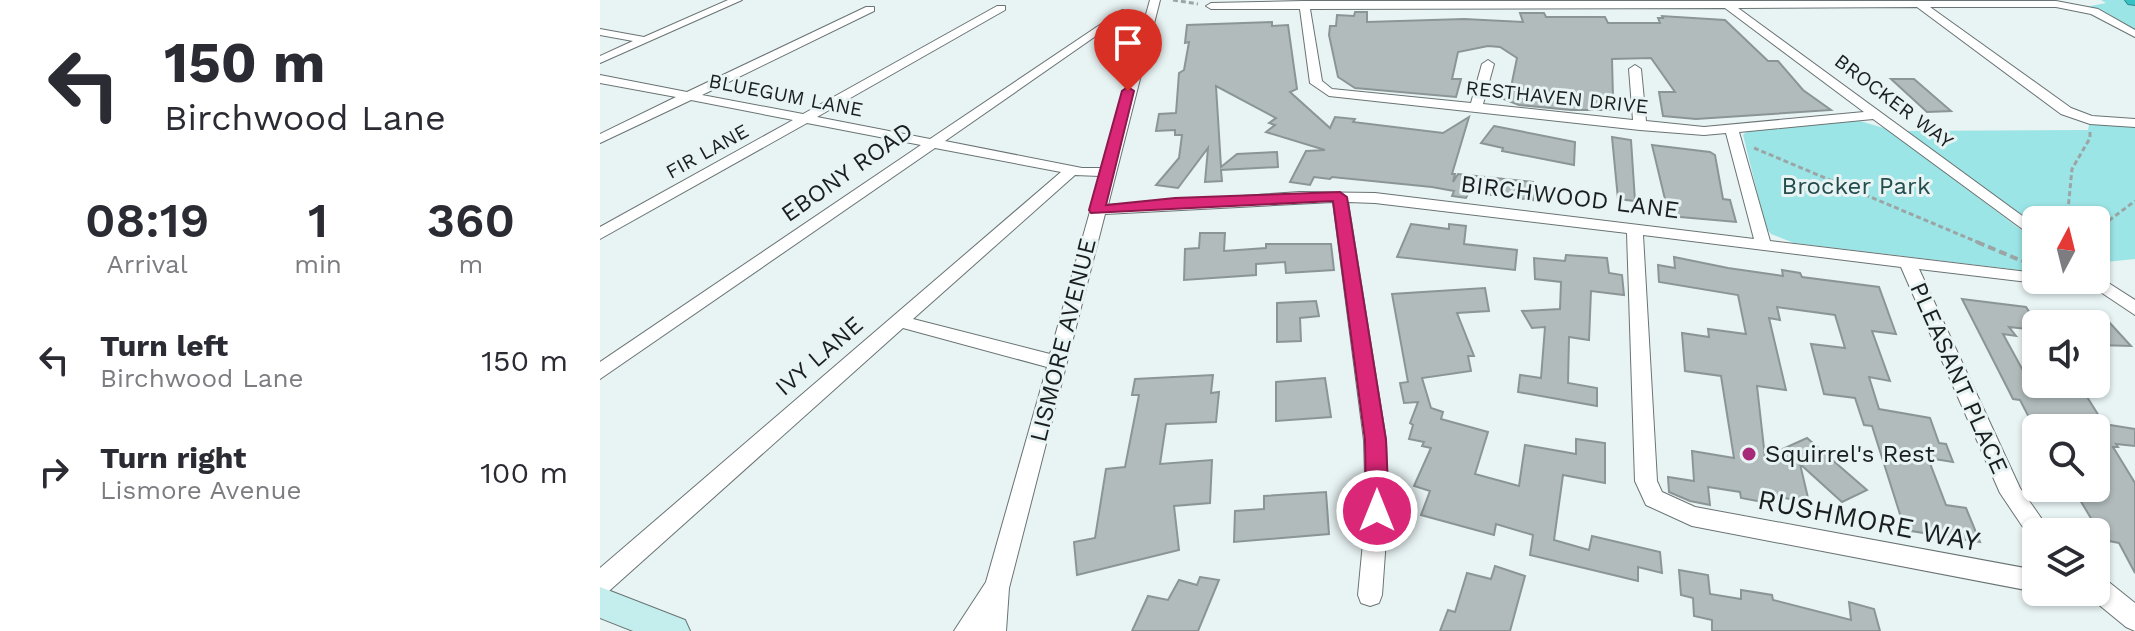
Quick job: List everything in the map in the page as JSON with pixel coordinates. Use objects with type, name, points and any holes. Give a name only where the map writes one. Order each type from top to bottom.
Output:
[{"type":"main road","points":[[600,602],[673,631]]},
{"type":"street","points":[[600,60],[737,0]]},
{"type":"street","name":"LISMORE AVENUE","points":[[993,631],[997,588],[1155,0]]},
{"type":"street","points":[[1211,6],[1454,2],[2056,4],[2100,14],[2135,34]]},
{"type":"street","name":"RESTHAVEN DRIVE","points":[[1304,4],[1316,83],[1342,94],[1734,136],[1876,115]]},
{"type":"street","name":"BROCKER WAY","points":[[1726,4],[2022,224]]},
{"type":"street","points":[[1919,4],[2071,114],[2090,120],[2135,123]]},
{"type":"street","name":"FIR LANE","points":[[600,234],[1001,8]]},
{"type":"street","points":[[600,139],[870,9]]},
{"type":"street","name":"EBONY ROAD","points":[[600,372],[1122,13]]},
{"type":"street","points":[[600,32],[645,40]]},
{"type":"street","points":[[1476,108],[1488,64]]},
{"type":"street","points":[[1635,69],[1640,126]]},
{"type":"street","name":"BLUEGUM LANE","points":[[600,79],[1072,170],[1107,172]]},
{"type":"street","points":[[1734,136],[1763,244]]},
{"type":"street","name":"IVY LANE","points":[[600,583],[1072,170]]},
{"type":"street","points":[[1340,197],[1375,440],[1377,511],[1370,595]]},
{"type":"street","name":"BIRCHWOOD LANE","points":[[1097,210],[1175,203],[1340,197],[2022,276]]},
{"type":"street","name":"RUSHMORE WAY","points":[[1635,229],[1646,481],[1654,498],[1692,516],[2022,578]]},
{"type":"street","name":"PLEASANT PLACE","points":[[1907,262],[2011,493],[2029,518]]},
{"type":"street","points":[[2110,290],[2135,309]]},
{"type":"street","points":[[898,321],[1058,363]]},
{"type":"street","name":"LISMORE AVENUE","points":[[967,631],[997,588]]},
{"type":"street","points":[[2110,598],[2135,619]]},
{"type":"path","points":[[1173,0],[1211,6]]},
{"type":"path","points":[[2068,206],[2072,169],[2090,138],[2090,120]]},
{"type":"path","points":[[1734,136],[2022,261]]},
{"type":"path","points":[[2110,220],[2135,201]]},
{"type":"green space","points":[[2101,0],[2135,0],[2135,34],[2080,8],[2106,3]]},
{"type":"green space","points":[[2090,120],[2135,123],[2135,259],[2110,262],[2110,206],[2022,206],[2022,224],[1897,131],[2088,130]]},
{"type":"green space","name":"Brocker Park","points":[[1860,121],[1887,129],[2022,230],[2022,270],[1794,243],[1771,234],[1766,228],[1743,135],[1747,131]]},
{"type":"building","points":[[1355,12],[1367,12],[1367,22],[1464,19],[1523,22],[1520,13],[1544,13],[1546,17],[1605,17],[1608,23],[1660,23],[1658,18],[1662,16],[1725,20],[1768,61],[1778,61],[1803,90],[1831,110],[1696,119],[1663,116],[1659,92],[1675,92],[1651,58],[1612,59],[1613,97],[1605,97],[1614,110],[1519,105],[1501,98],[1510,92],[1517,58],[1500,47],[1488,46],[1458,52],[1452,79],[1461,79],[1456,97],[1355,88],[1338,77],[1329,35],[1330,26],[1336,26],[1337,15],[1354,16]]},
{"type":"building","points":[[1272,22],[1272,26],[1288,25],[1297,89],[1290,92],[1330,128],[1335,117],[1443,133],[1469,117],[1452,174],[1455,174],[1453,182],[1458,174],[1533,182],[1533,200],[1469,192],[1466,198],[1452,196],[1454,191],[1432,187],[1332,177],[1314,177],[1310,185],[1290,182],[1306,151],[1325,150],[1266,132],[1275,125],[1269,123],[1276,118],[1216,86],[1221,167],[1237,154],[1277,152],[1278,167],[1221,170],[1222,181],[1205,182],[1208,148],[1178,188],[1156,185],[1179,158],[1182,135],[1175,135],[1175,130],[1156,131],[1159,114],[1176,113],[1179,73],[1184,70],[1189,42],[1185,43],[1187,25]]},
{"type":"building","points":[[1891,79],[1914,79],[1951,111],[1927,112]]},
{"type":"building","points":[[1494,126],[1575,142],[1574,165],[1502,151],[1503,148],[1481,143]]},
{"type":"building","points":[[1612,137],[1631,140],[1635,201],[1618,199]]},
{"type":"building","points":[[1652,145],[1715,155],[1723,199],[1730,200],[1736,222],[1669,216]]},
{"type":"building","points":[[1411,224],[1449,229],[1449,224],[1466,226],[1464,244],[1517,250],[1515,270],[1397,257]]},
{"type":"building","points":[[1200,233],[1225,233],[1224,251],[1266,248],[1266,244],[1331,244],[1334,270],[1286,273],[1285,262],[1256,264],[1256,275],[1184,280],[1185,249],[1199,248]]},
{"type":"building","points":[[1566,255],[1607,258],[1609,273],[1622,275],[1624,295],[1591,291],[1589,340],[1569,337],[1568,383],[1597,388],[1597,406],[1518,392],[1520,375],[1541,378],[1545,327],[1532,328],[1522,311],[1560,309],[1561,282],[1535,279],[1534,258],[1565,261]]},
{"type":"building","points":[[1674,257],[1728,268],[1783,276],[1782,270],[1800,273],[1802,277],[1879,287],[1896,334],[1872,331],[1890,381],[1869,377],[1879,409],[1930,418],[1939,443],[1946,444],[1953,462],[1928,458],[1946,505],[1966,508],[1980,542],[1905,530],[1872,426],[1864,425],[1855,398],[1824,394],[1811,344],[1845,348],[1835,315],[1777,307],[1780,320],[1769,318],[1786,390],[1757,386],[1765,457],[1807,438],[1867,490],[1842,502],[1800,464],[1809,502],[1772,496],[1773,504],[1741,498],[1740,492],[1708,487],[1710,505],[1669,492],[1668,477],[1694,481],[1692,451],[1734,458],[1721,376],[1685,371],[1682,333],[1709,337],[1708,329],[1746,334],[1738,295],[1659,282],[1658,265],[1675,268]]},
{"type":"building","points":[[1485,288],[1489,311],[1457,313],[1474,356],[1468,356],[1471,371],[1422,378],[1431,408],[1443,412],[1441,419],[1488,432],[1475,474],[1519,486],[1525,445],[1576,454],[1576,439],[1605,443],[1605,483],[1563,475],[1554,540],[1589,550],[1592,536],[1660,552],[1662,573],[1638,567],[1638,581],[1530,555],[1533,535],[1496,524],[1494,535],[1421,515],[1430,491],[1414,486],[1431,448],[1422,446],[1424,442],[1409,439],[1413,425],[1410,423],[1418,402],[1404,403],[1400,383],[1408,382],[1392,294]]},
{"type":"building","points":[[1962,299],[2026,307],[2028,310],[2022,310],[2022,328],[2009,327],[2016,336],[2003,334],[2022,369],[2022,398],[2088,398],[2098,414],[2027,414],[2020,400],[2013,399]]},
{"type":"building","points":[[1316,301],[1319,316],[1300,318],[1301,341],[1277,342],[1277,303]]},
{"type":"building","points":[[2110,323],[2131,346],[2110,345]]},
{"type":"building","points":[[1213,375],[1211,393],[1219,392],[1216,422],[1166,424],[1160,464],[1212,460],[1210,503],[1174,506],[1179,550],[1077,575],[1074,542],[1095,538],[1106,469],[1125,467],[1139,395],[1132,395],[1135,379]]},
{"type":"building","points":[[1325,378],[1331,417],[1276,421],[1276,382]]},
{"type":"building","points":[[2110,425],[2135,429],[2135,446],[2116,444],[2118,447],[2113,447],[2135,483],[2135,573],[2119,543],[2110,541],[2110,518],[2091,518],[2081,502],[2110,502]]},
{"type":"building","points":[[1326,492],[1329,534],[1234,542],[1235,511],[1264,509],[1264,496]]},
{"type":"building","points":[[1495,566],[1525,576],[1510,631],[1440,631],[1448,610],[1455,612],[1467,573],[1491,579]]},
{"type":"building","points":[[1679,570],[1708,575],[1710,594],[1741,599],[1741,590],[1772,595],[1773,600],[1851,620],[1849,602],[1874,609],[1880,631],[1712,631],[1712,620],[1694,616],[1693,598],[1681,595]]},
{"type":"building","points":[[1200,577],[1219,580],[1198,631],[1132,631],[1148,596],[1168,600],[1179,580],[1197,585]]},
{"type":"place","name":"Squirrel's Rest","points":[[1749,454]]},
{"type":"route","points":[[1128,91],[1097,210],[1175,203],[1340,197],[1375,440],[1377,511]]}]
